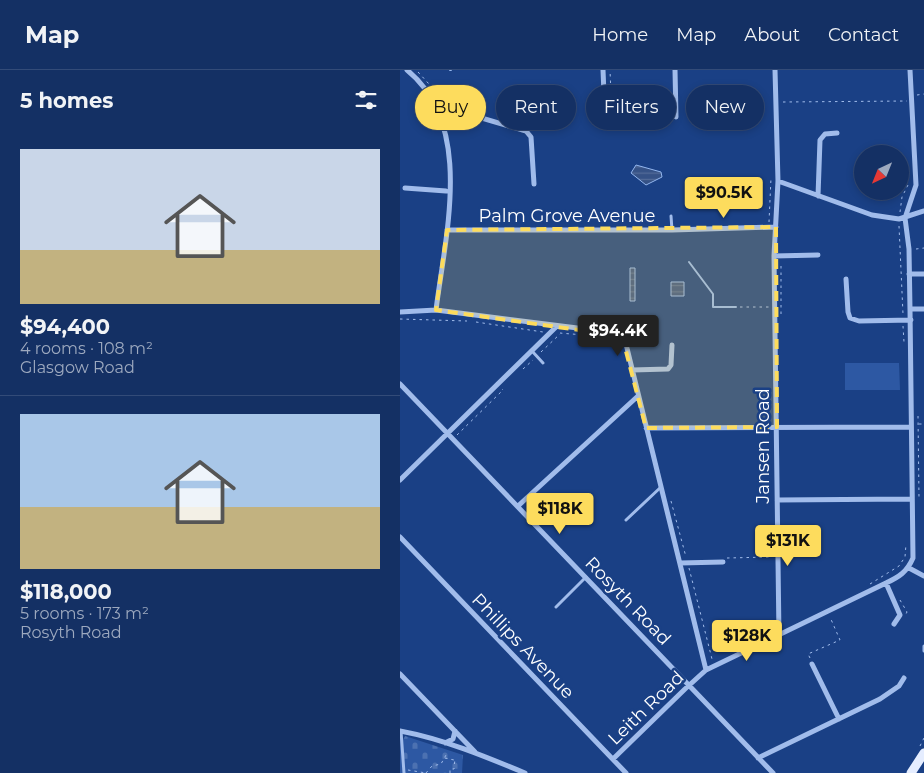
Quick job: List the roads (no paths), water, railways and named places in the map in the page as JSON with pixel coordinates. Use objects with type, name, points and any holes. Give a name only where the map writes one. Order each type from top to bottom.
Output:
[{"type":"main road","points":[[911,773],[924,753]]},
{"type":"street","points":[[407,70],[422,85]]},
{"type":"street","points":[[603,70],[604,85]]},
{"type":"street","points":[[675,70],[675,85]]},
{"type":"street","name":"Jansen Road","points":[[775,70],[778,181],[774,256],[779,636]]},
{"type":"street","points":[[910,70],[916,185],[902,219],[909,249],[910,274],[913,558],[909,568],[924,576]]},
{"type":"street","points":[[486,119],[529,133],[531,136],[534,184]]},
{"type":"street","points":[[436,310],[447,230],[451,170],[450,152],[443,130]]},
{"type":"street","points":[[818,196],[820,140],[825,134],[837,134]]},
{"type":"street","points":[[778,181],[872,215],[902,219],[924,211]]},
{"type":"street","points":[[405,188],[446,190]]},
{"type":"street","name":"Palm Grove Avenue","points":[[447,230],[672,230],[776,227]]},
{"type":"street","points":[[774,256],[818,255]]},
{"type":"street","points":[[910,274],[924,274]]},
{"type":"street","points":[[846,278],[850,318],[859,321],[910,320]]},
{"type":"street","points":[[910,309],[924,309]]},
{"type":"street","points":[[400,312],[436,310],[617,333],[622,336],[625,340],[706,670]]},
{"type":"street","points":[[400,480],[557,326]]},
{"type":"street","points":[[632,370],[668,369],[671,365],[672,345]]},
{"type":"street","name":"Rosyth Road","points":[[400,384],[773,773]]},
{"type":"street","points":[[518,506],[638,396]]},
{"type":"street","points":[[646,428],[911,426]]},
{"type":"street","points":[[777,500],[912,499]]},
{"type":"street","name":"Phillips Avenue","points":[[400,537],[626,773]]},
{"type":"street","points":[[680,563],[724,560]]},
{"type":"street","name":"Leith Road","points":[[613,759],[706,670],[886,584],[909,568]]},
{"type":"street","points":[[886,584],[900,615],[894,624]]},
{"type":"street","points":[[812,664],[839,719]]},
{"type":"street","points":[[400,674],[476,752]]},
{"type":"street","points":[[758,758],[893,691],[904,678]]},
{"type":"street","points":[[401,731],[476,752],[525,773]]},
{"type":"street","points":[[444,743],[453,739],[455,731]]},
{"type":"lane","points":[[671,216],[672,230]]},
{"type":"lane","points":[[532,351],[543,363]]},
{"type":"lane","points":[[626,520],[661,487]]},
{"type":"lane","points":[[556,607],[586,577]]},
{"type":"lane","points":[[924,646],[924,651]]},
{"type":"lane","points":[[401,731],[404,772]]},
{"type":"waterway","points":[[689,262],[713,294],[713,307],[736,307]]}]
